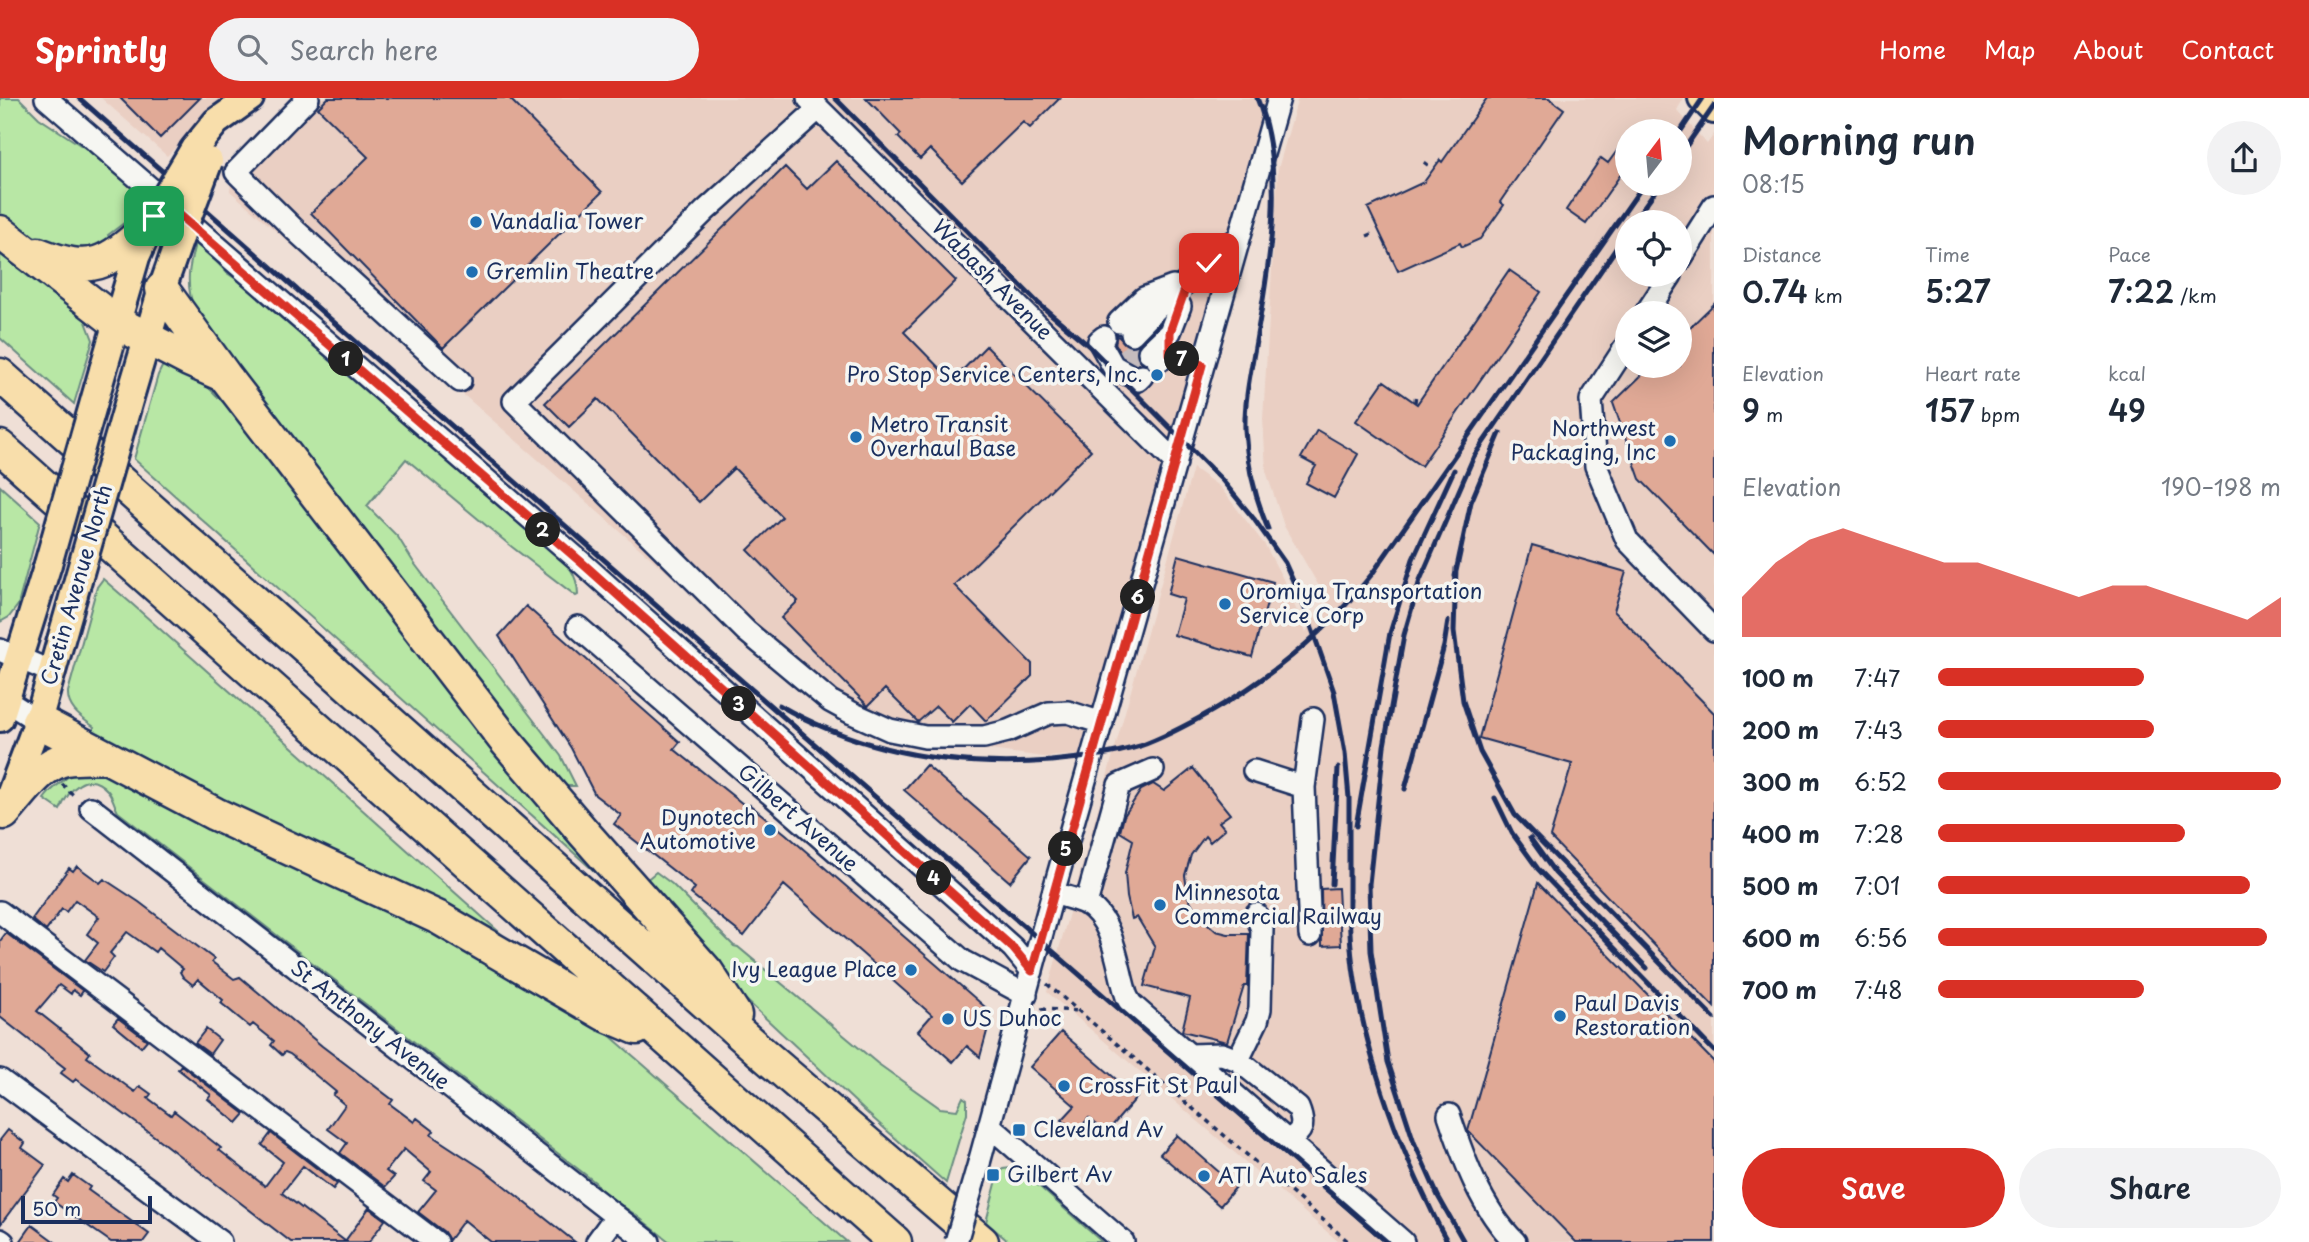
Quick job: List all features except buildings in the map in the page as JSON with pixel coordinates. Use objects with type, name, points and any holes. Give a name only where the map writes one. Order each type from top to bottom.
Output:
[{"type":"highway","points":[[0,231],[36,253],[71,265],[87,265],[113,257],[155,214]]},
{"type":"highway","points":[[0,231],[116,322],[225,376]]},
{"type":"highway","points":[[162,289],[225,376],[504,739],[707,972],[762,1054]]},
{"type":"highway","points":[[0,375],[762,1054],[982,1242]]},
{"type":"highway","points":[[0,447],[895,1242]]},
{"type":"highway","points":[[38,722],[215,814],[439,918],[604,1014],[670,1043]]},
{"type":"highway","points":[[2,821],[38,775],[55,763],[66,759],[105,757]]},
{"type":"main road","points":[[202,155],[250,98]]},
{"type":"main road","points":[[1702,98],[1714,110]]},
{"type":"main road","name":"Cretin Avenue North","points":[[2,706],[9,654],[48,564],[136,257],[155,214],[202,155]]},
{"type":"main road","name":"Cretin Avenue North","points":[[2,821],[38,722],[147,339],[184,228],[202,155]]},
{"type":"street","points":[[47,98],[155,214],[184,228],[581,562],[1013,948],[1032,971]]},
{"type":"street","points":[[308,98],[236,172],[460,382]]},
{"type":"street","points":[[956,1242],[1279,98]]},
{"type":"street","points":[[813,103],[514,401],[746,631],[830,701],[890,730],[925,737],[984,737],[1008,731],[1049,713],[1068,712],[1102,723]]},
{"type":"street","name":"Wabash Avenue","points":[[813,103],[1175,463]]},
{"type":"street","points":[[1692,241],[1714,206]]},
{"type":"street","points":[[1145,345],[1161,304],[1239,237]]},
{"type":"street","points":[[1145,345],[1170,332],[1188,281]]},
{"type":"street","points":[[1145,345],[1180,306]]},
{"type":"street","points":[[1145,345],[1202,365]]},
{"type":"street","points":[[1096,384],[1122,359]]},
{"type":"street","points":[[1615,363],[1591,400],[1596,466],[1627,540],[1714,630]]},
{"type":"street","name":"Gilbert Avenue","points":[[579,627],[963,961],[1024,1000]]},
{"type":"street","points":[[9,654],[52,672]]},
{"type":"street","points":[[2,706],[38,722]]},
{"type":"street","points":[[1310,936],[1304,787],[1314,719]]},
{"type":"street","points":[[1086,904],[1119,785],[1153,770]]},
{"type":"street","points":[[1254,771],[1304,787]]},
{"type":"street","name":"St Anthony Avenue","points":[[92,808],[649,1242]]},
{"type":"street","points":[[1053,893],[1086,904],[1100,917],[1126,997],[1131,1004],[1403,1242]]},
{"type":"street","points":[[0,912],[436,1242]]},
{"type":"street","points":[[1238,1060],[1260,1009],[1262,929],[1256,914]]},
{"type":"street","points":[[1190,1055],[1222,1054],[1238,1060],[1298,1108],[1302,1128],[1287,1141]]},
{"type":"street","points":[[0,1080],[220,1242]]},
{"type":"street","points":[[1449,1115],[1463,1159],[1497,1224],[1515,1242]]},
{"type":"street","points":[[990,1126],[1123,1242]]},
{"type":"street","points":[[597,1242],[616,1216]]},
{"type":"path","points":[[1032,971],[1349,1242]]},
{"type":"path","points":[[1024,1000],[1044,1010],[1079,1011]]},
{"type":"shaded area","points":[[101,98],[225,98],[167,156]]},
{"type":"shaded area","points":[[294,98],[1267,98],[1269,100],[1079,755],[1044,757],[990,750],[923,748],[862,728],[802,690],[230,191],[233,161]]},
{"type":"shaded area","points":[[1298,98],[1684,98],[1677,110],[1685,119],[1615,119],[1615,196],[1692,196],[1692,127],[1707,144],[1714,134],[1714,1242],[1339,1242],[1047,992],[1193,468],[1220,487],[1265,545],[1306,632],[1327,600],[1284,526],[1266,471],[1263,419],[1278,169]]},
{"type":"green space","points":[[0,98],[19,98],[39,118],[88,150],[143,196],[127,225],[124,223],[108,235],[112,243],[70,257],[0,221]]},
{"type":"green space","points":[[196,240],[227,273],[253,290],[547,543],[568,566],[575,579],[576,596],[406,459],[367,506],[398,537],[414,563],[561,756],[576,786],[567,786],[564,790],[194,308],[189,274]]},
{"type":"green space","points":[[0,245],[83,314],[93,340],[74,404],[0,338]]},
{"type":"green space","points":[[163,365],[168,368],[172,365],[202,381],[226,405],[462,711],[606,874],[602,878],[134,459]]},
{"type":"green space","points":[[0,486],[40,522],[18,605],[9,617],[0,622]]},
{"type":"green space","points":[[103,579],[517,948],[177,777],[93,731],[94,727],[73,708],[68,692],[97,587]]},
{"type":"green space","points":[[75,768],[97,770],[167,806],[439,925],[584,1013],[847,1242],[670,1242],[600,1191],[596,1183],[118,812],[110,793],[100,784],[86,781],[79,784],[60,810],[44,799]]},
{"type":"green space","points":[[656,872],[672,884],[734,946],[877,1063],[940,1108],[957,1110],[963,1097],[967,1100],[967,1113],[946,1183],[714,970],[639,886]]},
{"type":"green space","points":[[1011,1168],[1023,1172],[1102,1242],[1009,1242],[986,1222],[999,1172]]},
{"type":"tunnel","points":[[1126,360],[1141,344]]},
{"type":"railway","points":[[79,98],[734,674],[1387,1242]]},
{"type":"railway","points":[[835,98],[1039,304],[1089,346],[1222,480],[1285,563],[1303,603],[1334,692],[1345,753],[1349,798],[1349,906]]},
{"type":"railway","points":[[1257,98],[1271,155],[1273,216],[1267,277],[1247,394],[1245,430],[1252,481],[1268,529]]},
{"type":"railway","points":[[1689,119],[1703,98]]},
{"type":"railway","points":[[1692,138],[1714,106]]},
{"type":"railway","points":[[779,705],[843,735],[876,746],[945,759],[1015,763],[1118,752],[1159,739],[1212,711],[1299,650],[1355,595],[1636,196]]},
{"type":"railway","points":[[1642,210],[1651,196]]},
{"type":"railway","points":[[1464,1242],[1438,1196],[1414,1142],[1388,1062],[1371,951],[1369,884],[1384,746],[1404,635],[1420,580],[1474,456],[1615,250]]},
{"type":"railway","points":[[1455,576],[1471,502],[1500,433]]},
{"type":"railway","points":[[1356,826],[1390,633],[1413,559],[1454,470]]},
{"type":"railway","points":[[1456,568],[1454,631],[1463,701],[1480,752],[1515,815],[1714,1018]]},
{"type":"railway","points":[[1405,789],[1444,646],[1448,621]]},
{"type":"railway","points":[[1332,884],[1338,768]]},
{"type":"railway","points":[[1495,798],[1512,833],[1538,869],[1714,1051]]},
{"type":"railway","points":[[1530,838],[1555,873],[1647,968]]},
{"type":"railway","points":[[1350,899],[1354,973],[1371,1052],[1396,1130],[1448,1242]]},
{"type":"place","name":"Vandalia Tower","points":[[476,222]]},
{"type":"place","name":"Gremlin Theatre","points":[[472,272]]},
{"type":"place","name":"Pro Stop Service Centers, Inc.","points":[[1157,375]]},
{"type":"place","name":"Metro Transit Overhaul Base","points":[[856,437]]},
{"type":"place","name":"Northwest Packaging, Inc","points":[[1670,441]]},
{"type":"place","name":"Oromiya Transportation Service Corp","points":[[1225,604]]},
{"type":"place","name":"Dynotech Automotive","points":[[770,830]]},
{"type":"place","name":"Minnesota Commercial Railway","points":[[1160,905]]},
{"type":"place","name":"Ivy League Place","points":[[911,970]]},
{"type":"place","name":"Paul Davis Restoration","points":[[1560,1016]]},
{"type":"place","name":"US Duhoc","points":[[948,1019]]},
{"type":"place","name":"CrossFit St Paul","points":[[1064,1086]]},
{"type":"place","name":"Cleveland Av","points":[[1019,1130]]},
{"type":"place","name":"Gilbert Av","points":[[993,1175]]},
{"type":"place","name":"ATI Auto Sales","points":[[1204,1176]]},
{"type":"route","points":[[154,216],[162,200],[581,562],[1013,948],[1032,971],[1202,365],[1170,354],[1170,332],[1188,281],[1209,263]]}]
